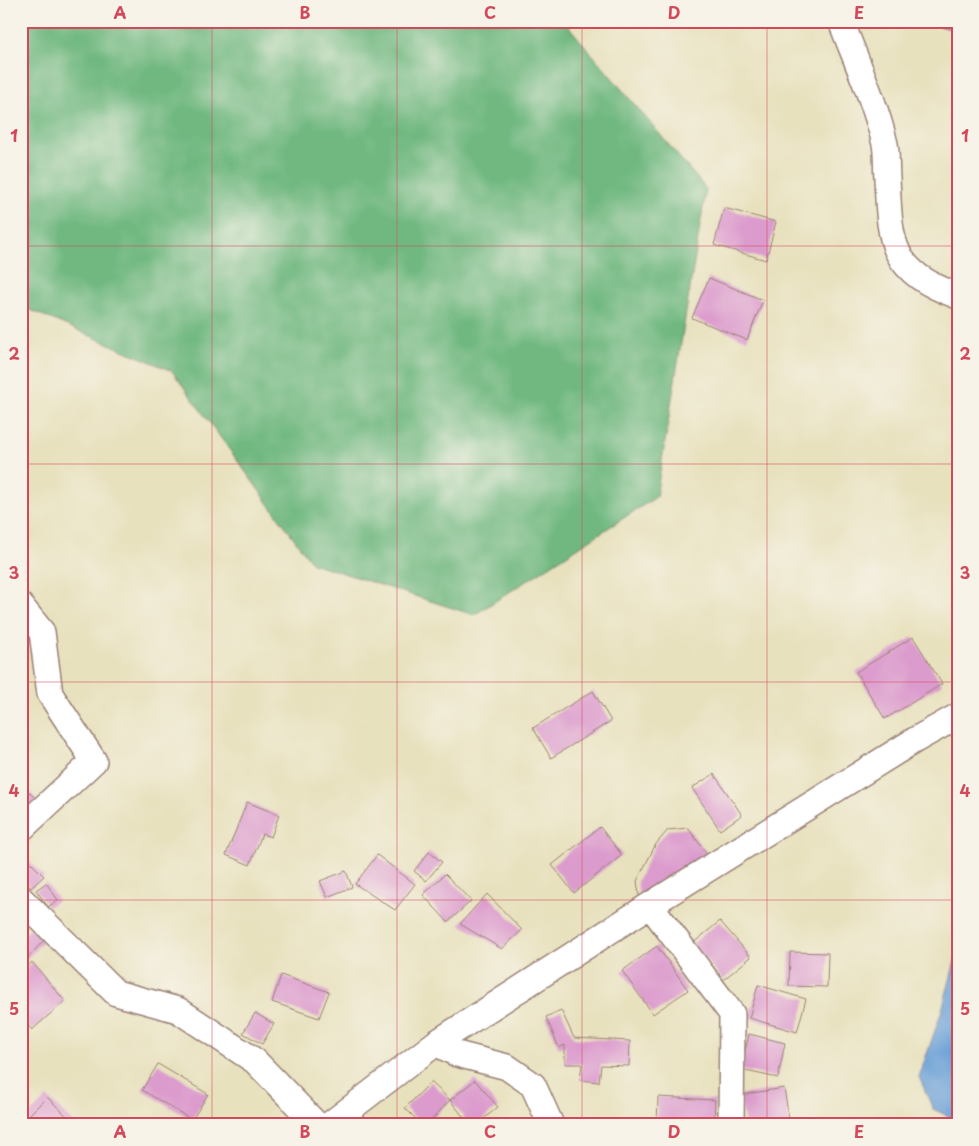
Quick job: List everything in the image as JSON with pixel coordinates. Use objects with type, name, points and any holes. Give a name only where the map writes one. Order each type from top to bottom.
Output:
[{"type":"street","points":[[841,21],[885,145],[889,228],[895,250],[910,268],[931,287],[958,296]]},
{"type":"street","points":[[21,606],[42,632],[50,694],[94,761],[21,829]]},
{"type":"street","points":[[329,1125],[436,1043],[650,905],[915,740],[958,716]]},
{"type":"street","points":[[21,899],[116,993],[178,1010],[256,1061],[317,1125]]},
{"type":"street","points":[[650,905],[732,1014],[731,1125]]},
{"type":"street","points":[[436,1043],[457,1054],[507,1066],[533,1085],[552,1125]]},
{"type":"green space","points":[[21,21],[564,21],[706,189],[656,497],[474,615],[312,563],[172,371],[21,306]]},
{"type":"water","points":[[958,950],[958,1121],[933,1109],[919,1077],[942,1010]]},
{"type":"building","points":[[958,21],[958,31],[920,22]]},
{"type":"building","points":[[724,208],[776,222],[766,260],[714,245]]},
{"type":"building","points":[[709,278],[763,300],[747,340],[692,318]]},
{"type":"building","points":[[913,637],[942,684],[885,719],[856,672]]},
{"type":"building","points":[[593,691],[611,721],[551,758],[533,728]]},
{"type":"building","points":[[714,774],[742,815],[720,830],[692,788]]},
{"type":"building","points":[[21,784],[37,800],[21,814]]},
{"type":"building","points":[[247,802],[279,815],[271,837],[262,834],[250,865],[226,855]]},
{"type":"building","points":[[600,827],[622,855],[574,893],[552,865]]},
{"type":"building","points":[[688,828],[707,854],[640,902],[637,881],[656,844],[668,830]]},
{"type":"building","points":[[429,852],[442,862],[426,881],[414,871]]},
{"type":"building","points":[[377,855],[415,884],[395,910],[355,884]]},
{"type":"building","points":[[29,861],[44,876],[31,888],[21,878],[21,868]]},
{"type":"building","points":[[346,871],[352,887],[327,897],[320,881]]},
{"type":"building","points":[[445,874],[471,901],[448,922],[423,895]]},
{"type":"building","points":[[46,883],[58,900],[48,907],[36,890]]},
{"type":"building","points":[[487,894],[522,930],[502,949],[460,924]]},
{"type":"building","points":[[720,921],[751,957],[723,980],[692,944]]},
{"type":"building","points":[[32,927],[45,939],[21,965],[21,938]]},
{"type":"building","points":[[657,946],[688,990],[653,1014],[622,971]]},
{"type":"building","points":[[790,952],[828,953],[827,987],[789,986]]},
{"type":"building","points":[[32,962],[65,1001],[32,1030],[21,1017],[21,972]]},
{"type":"building","points":[[281,975],[329,992],[319,1018],[272,1002]]},
{"type":"building","points":[[758,985],[806,999],[797,1032],[749,1018]]},
{"type":"building","points":[[561,1010],[574,1038],[630,1041],[629,1066],[601,1065],[599,1082],[580,1080],[582,1064],[565,1064],[565,1045],[559,1048],[546,1017]]},
{"type":"building","points":[[255,1013],[274,1024],[262,1044],[243,1033]]},
{"type":"building","points":[[749,1034],[785,1043],[778,1078],[741,1070]]},
{"type":"building","points":[[158,1064],[208,1094],[192,1120],[142,1090]]},
{"type":"building","points":[[475,1080],[498,1107],[476,1125],[470,1125],[450,1100]]},
{"type":"building","points":[[431,1082],[450,1100],[427,1125],[422,1125],[405,1108]]},
{"type":"building","points":[[784,1088],[790,1125],[745,1125],[740,1095]]},
{"type":"building","points":[[47,1097],[76,1125],[32,1125],[26,1118]]},
{"type":"building","points":[[658,1097],[715,1100],[714,1125],[657,1125]]}]
